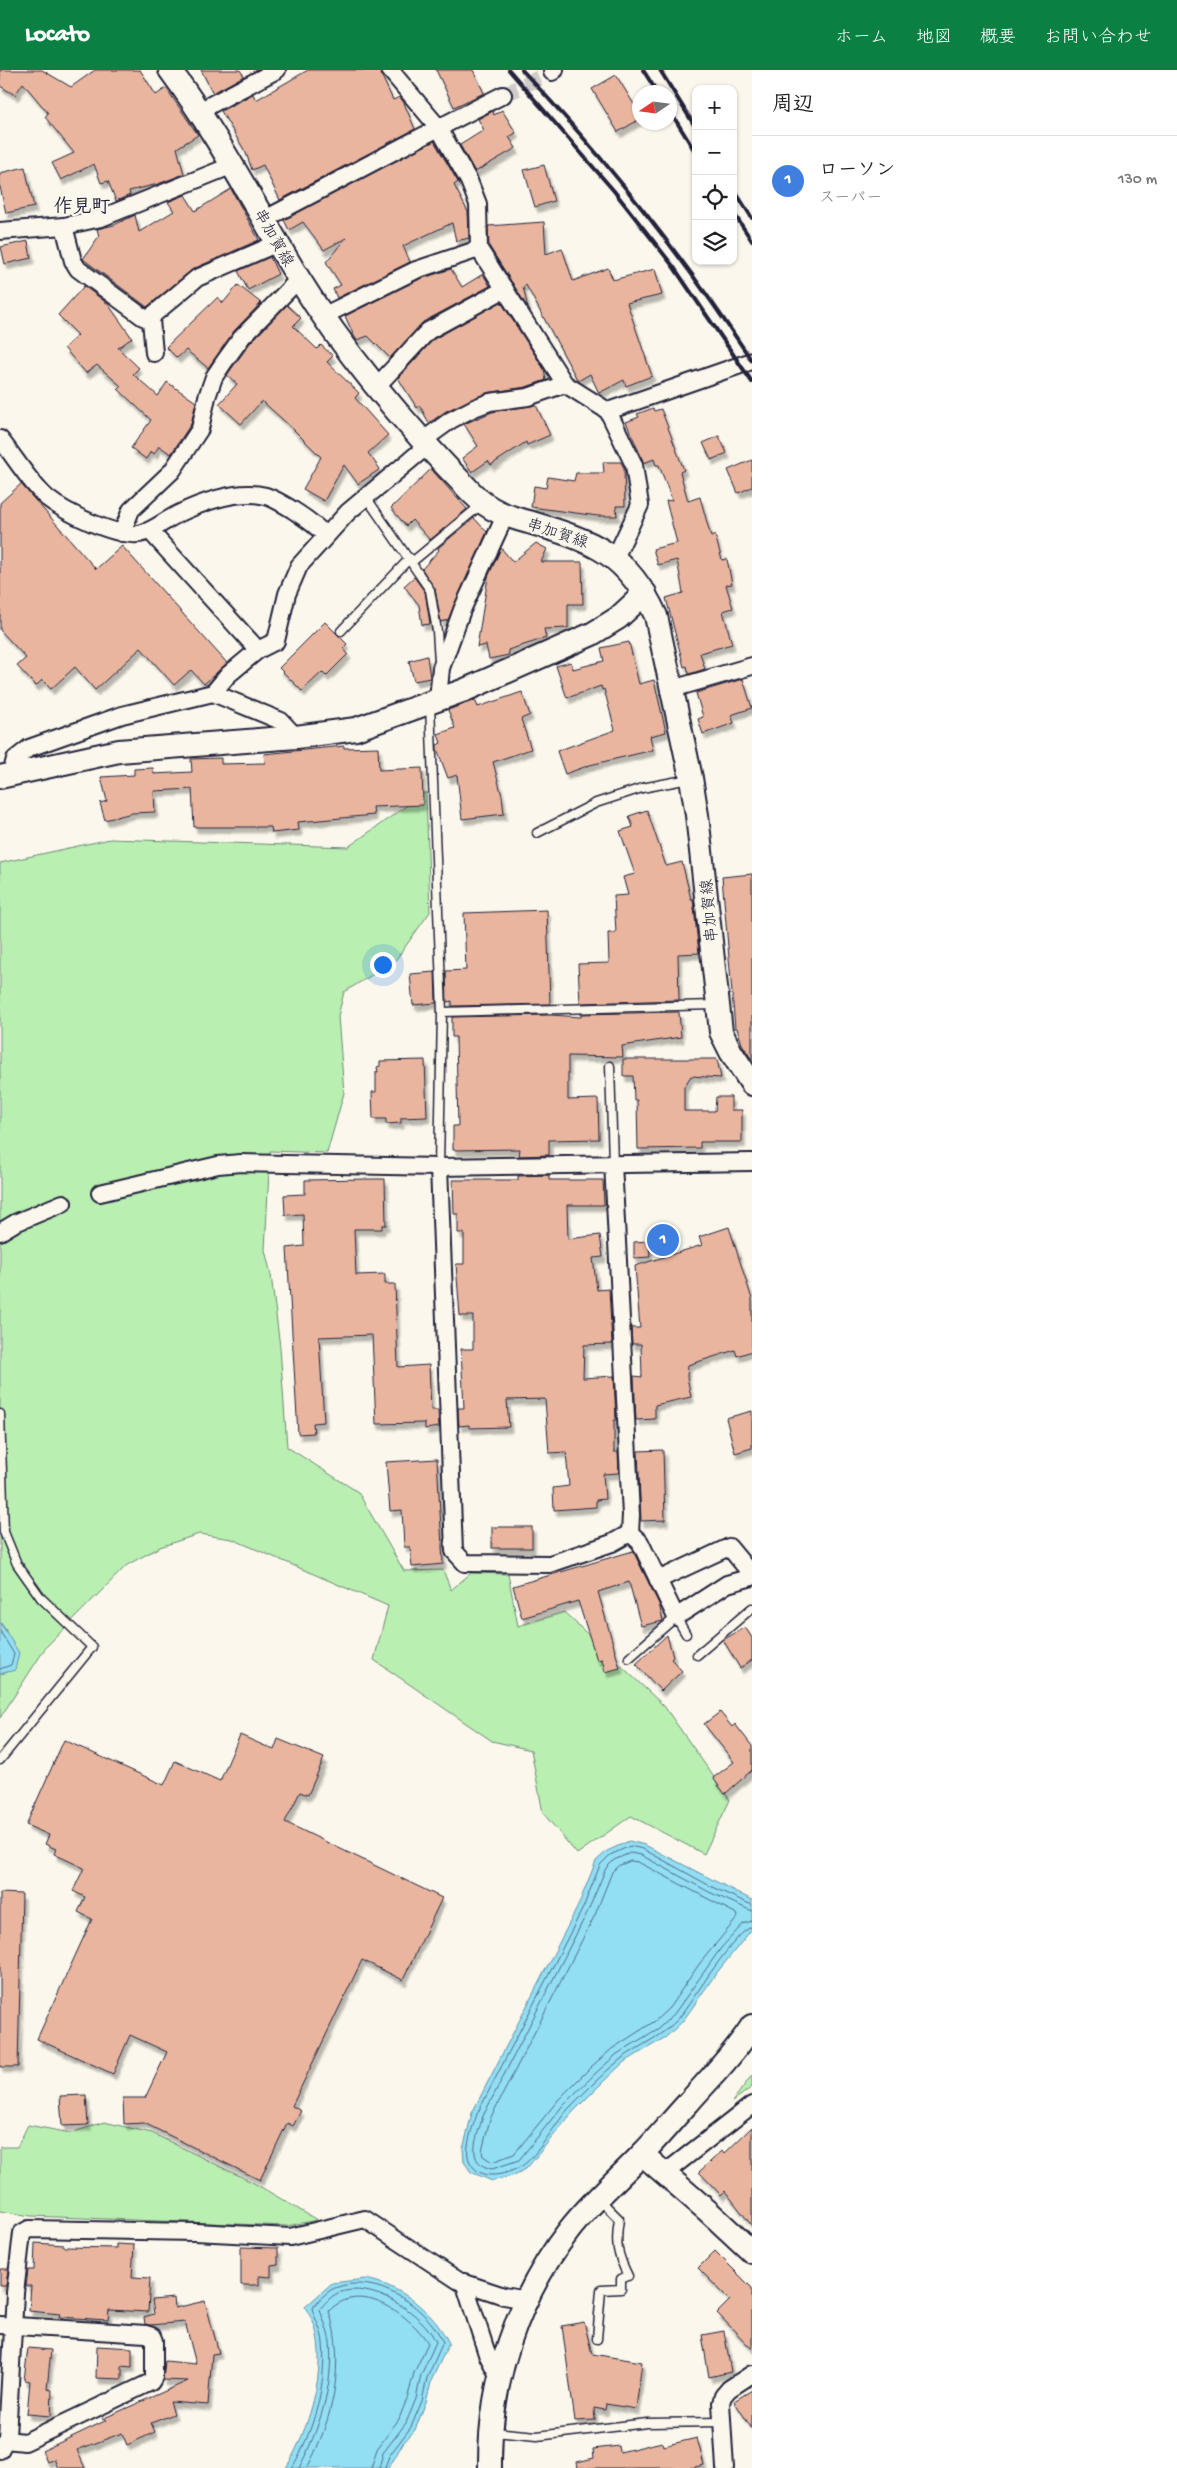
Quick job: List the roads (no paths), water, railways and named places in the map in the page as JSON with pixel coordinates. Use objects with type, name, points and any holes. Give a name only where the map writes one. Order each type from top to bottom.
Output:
[{"type":"street","name":"串加賀線","points":[[170,70],[199,111],[323,316],[424,443],[482,504],[505,516],[580,537],[599,546],[615,558],[645,592],[656,616],[691,778],[703,854],[721,1032],[731,1052],[752,1084]]},
{"type":"street","points":[[199,111],[277,70]]},
{"type":"street","points":[[390,70],[438,127],[469,181],[478,204],[479,249],[504,290],[566,384],[608,411],[634,465],[640,505],[615,558]]},
{"type":"street","points":[[264,219],[334,185],[438,127],[503,95]]},
{"type":"street","points":[[0,232],[64,226],[101,218],[232,165]]},
{"type":"street","points":[[64,226],[73,260],[78,269],[143,317],[151,320]]},
{"type":"street","points":[[154,353],[151,320],[154,314],[197,278],[278,243]]},
{"type":"street","points":[[323,316],[416,270],[479,249]]},
{"type":"street","points":[[122,533],[131,510],[172,471],[200,430],[207,397],[214,376],[242,337],[299,279]]},
{"type":"street","points":[[377,386],[428,331],[504,290]]},
{"type":"street","points":[[608,411],[752,361]]},
{"type":"street","points":[[213,694],[228,675],[258,650],[276,641],[287,594],[299,566],[325,535],[424,443],[451,420],[474,408],[490,402],[528,397],[566,384]]},
{"type":"street","points":[[0,438],[46,496],[95,524],[122,533],[137,534],[150,531],[159,523],[210,501],[236,496],[265,496],[315,523],[325,535]]},
{"type":"street","points":[[434,700],[441,668],[462,610],[505,516]]},
{"type":"street","points":[[150,531],[258,650]]},
{"type":"street","points":[[5,776],[119,751],[296,737],[356,729],[464,690],[592,634],[618,618],[645,592]]},
{"type":"street","points":[[672,690],[752,666]]},
{"type":"street","points":[[5,776],[15,760],[29,748],[122,715],[213,694],[282,721],[296,737]]},
{"type":"street","points":[[100,1194],[218,1165],[285,1162],[439,1167],[752,1162]]},
{"type":"street","points":[[613,1163],[631,1515],[630,1533]]},
{"type":"street","points":[[439,1167],[454,1551],[465,1563],[550,1564],[612,1543],[630,1533]]},
{"type":"street","points":[[0,1232],[63,1203]]},
{"type":"street","points":[[630,1533],[640,1542],[658,1580],[676,1617],[727,1584],[752,1576],[728,1546],[658,1580]]},
{"type":"street","points":[[490,2468],[490,2432],[499,2377],[511,2335],[548,2262],[570,2228],[642,2154],[738,2048],[752,2026]]},
{"type":"street","points":[[664,2173],[752,2105]]},
{"type":"street","points":[[642,2154],[752,2252]]},
{"type":"street","points":[[7,2325],[146,2334],[152,2336],[154,2341],[154,2377],[151,2382],[25,2442],[2,2445],[7,2325],[15,2293],[22,2234],[29,2229],[195,2232],[290,2237],[365,2219],[464,2282],[504,2296],[528,2300]]},
{"type":"street","points":[[464,2282],[487,2354],[499,2377]]},
{"type":"street","points":[[725,2468],[722,2422],[723,2396],[752,2374]]},
{"type":"lane","points":[[366,497],[430,590],[441,668]]},
{"type":"lane","points":[[341,631],[411,560],[482,504]]},
{"type":"lane","points":[[434,700],[442,1012],[439,1167]]},
{"type":"lane","points":[[537,833],[596,803],[642,788],[691,778]]},
{"type":"lane","points":[[442,1012],[717,1005]]},
{"type":"lane","points":[[610,1066],[613,1163]]},
{"type":"lane","points":[[0,1414],[4,1532],[17,1564],[42,1598],[92,1647],[0,1760]]},
{"type":"lane","points":[[698,1655],[752,1608]]},
{"type":"lane","points":[[629,1658],[676,1617],[686,1634]]},
{"type":"lane","points":[[597,2339],[601,2290],[621,2289],[621,2279],[628,2276],[616,2246],[619,2219],[598,2198]]},
{"type":"lane","points":[[490,2432],[537,2436],[647,2423],[722,2422]]},
{"type":"water","points":[[0,1622],[19,1653],[15,1670],[0,1674]]},
{"type":"water","points":[[629,1841],[645,1845],[752,1900],[752,1929],[715,1975],[683,2021],[666,2037],[623,2063],[573,2112],[526,2169],[512,2176],[492,2181],[471,2172],[464,2162],[463,2149],[472,2113],[578,1906],[596,1861],[607,1851]]},
{"type":"water","points":[[365,2279],[391,2287],[414,2301],[434,2320],[449,2343],[432,2379],[426,2402],[415,2430],[403,2443],[389,2468],[286,2468],[302,2436],[314,2400],[317,2381],[318,2344],[314,2324],[305,2307],[332,2283]]},
{"type":"tunnel","points":[[503,95],[552,72]]},
{"type":"railway","points":[[509,70],[614,191],[673,266],[752,382]]},
{"type":"railway","points":[[522,70],[614,174],[672,247],[752,361]]},
{"type":"railway","points":[[643,70],[653,85]]},
{"type":"railway","points":[[660,70],[692,122]]},
{"type":"railway","points":[[677,122],[692,147]]},
{"type":"railway","points":[[737,194],[752,218]]},
{"type":"railway","points":[[737,218],[752,241]]},
{"type":"place","name":"ローソン","points":[[663,1240]]},
{"type":"district","name":"作見町","points":[[82,205]]}]
